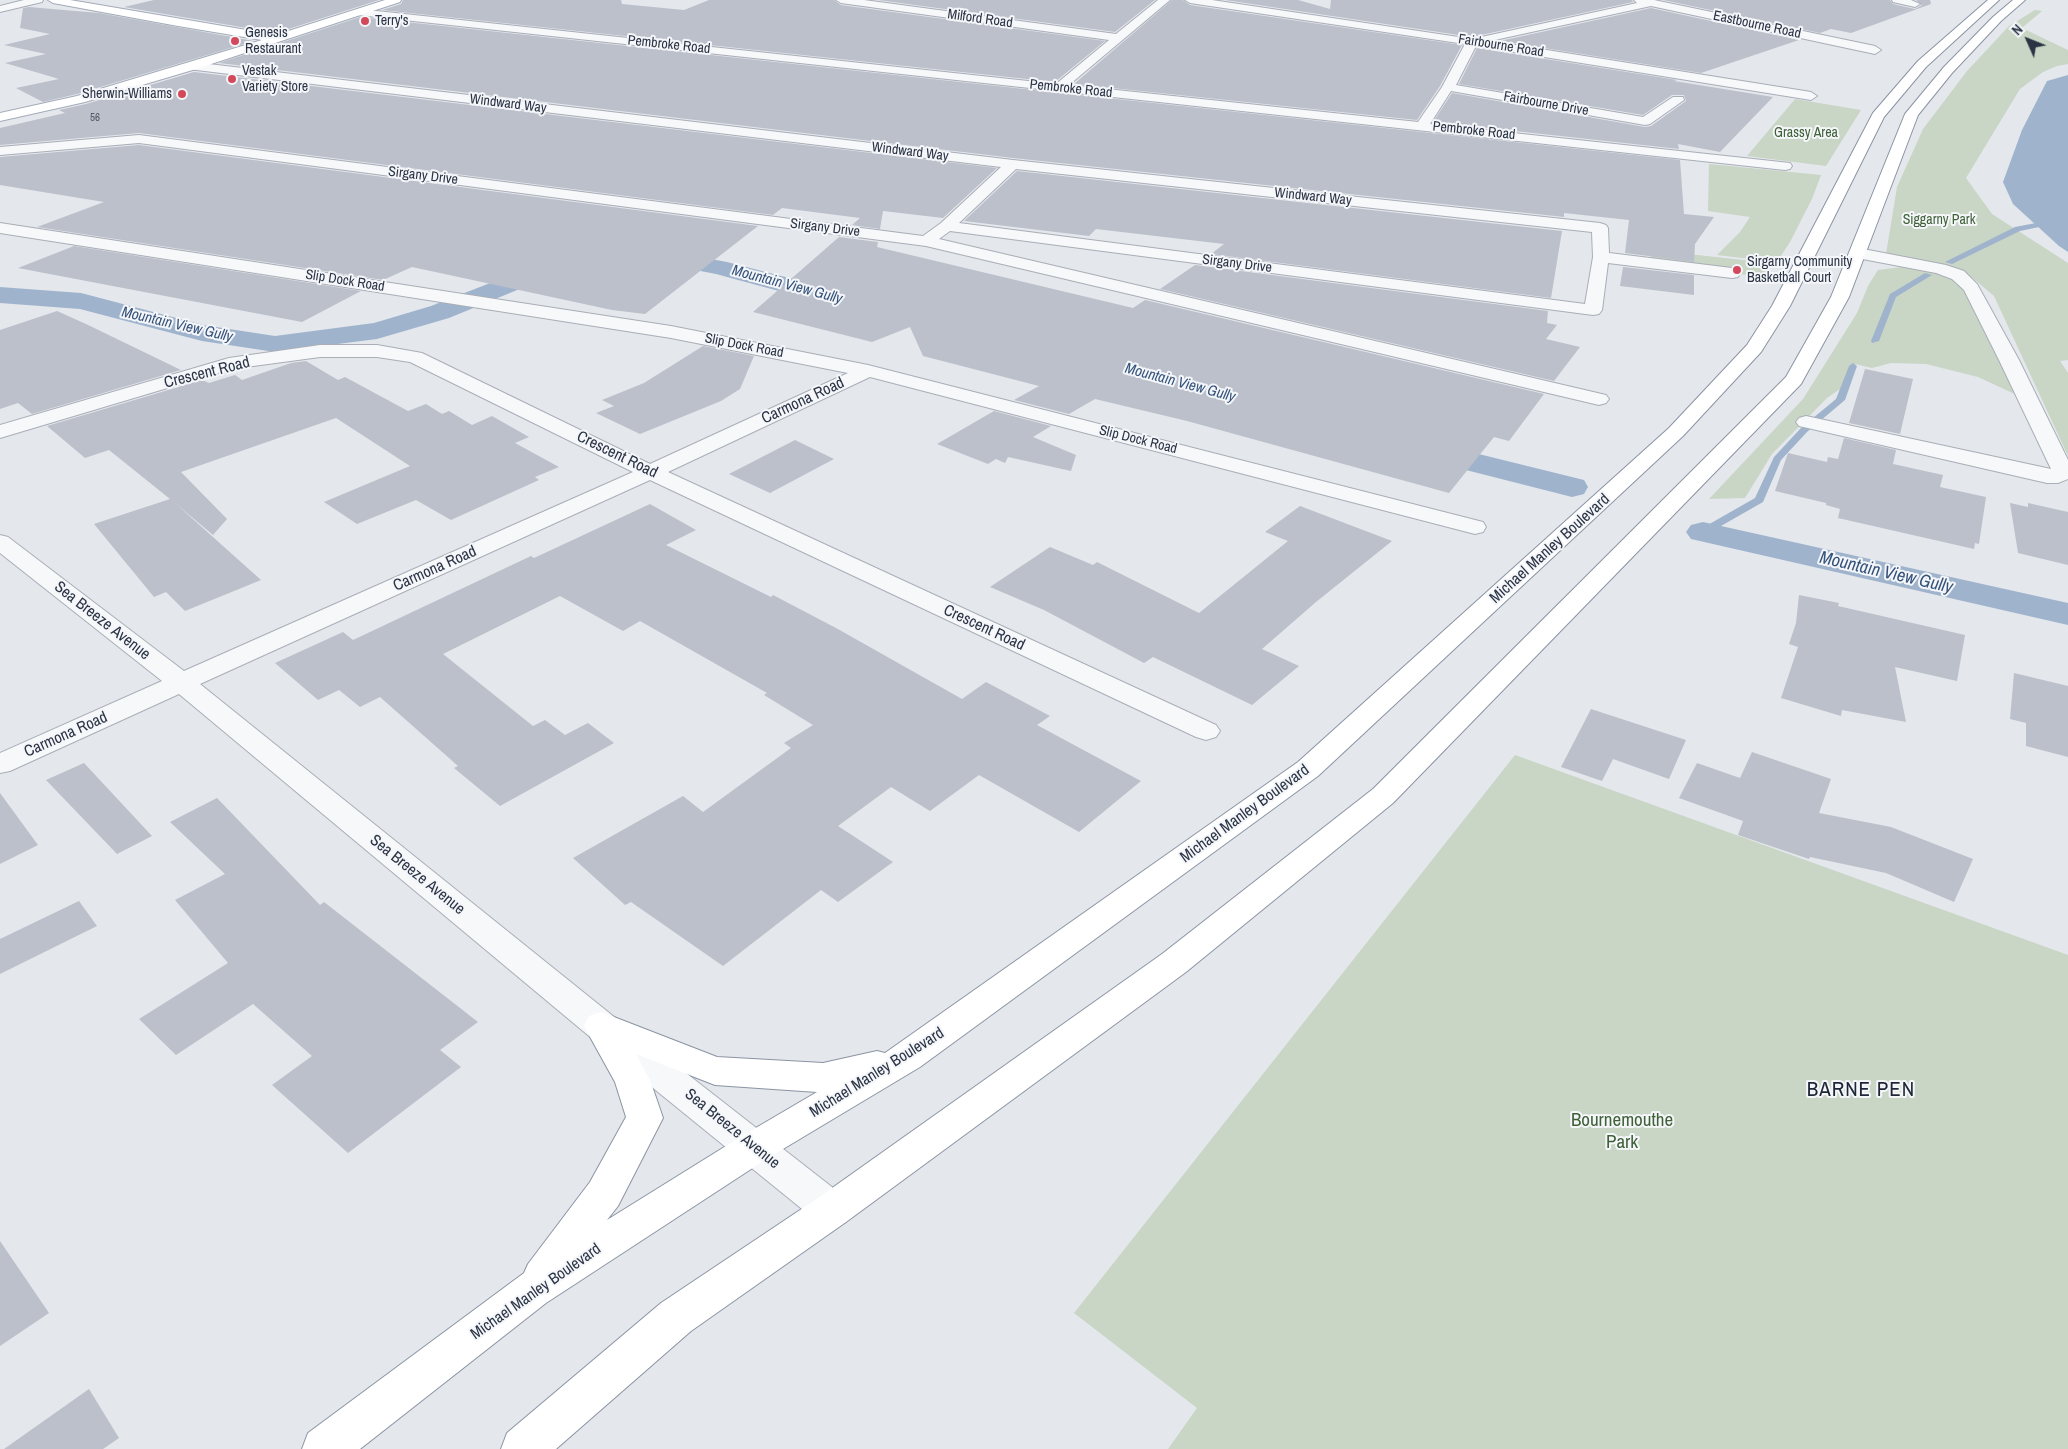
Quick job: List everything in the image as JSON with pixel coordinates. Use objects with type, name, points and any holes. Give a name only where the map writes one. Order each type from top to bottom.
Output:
[{"type":"main road","points":[[53,0],[178,23],[280,38]]},
{"type":"main road","points":[[0,117],[80,99],[192,66],[396,0]]},
{"type":"main road","name":"Michael Manley Boulevard","points":[[324,1449],[532,1290],[755,1147],[908,1057],[1308,769],[1676,432],[1754,348],[1781,306],[1878,116],[1922,64],[1994,0]]},
{"type":"main road","points":[[523,1449],[676,1317],[832,1210],[1174,963],[1383,796],[1794,380],[1840,297],[1912,114],[1948,70],[1997,20],[2020,0]]},
{"type":"main road","points":[[601,1026],[715,1071],[823,1078],[908,1057]]},
{"type":"main road","points":[[532,1290],[604,1194],[645,1118],[632,1080],[601,1026]]},
{"type":"street","points":[[0,9],[38,0]]},
{"type":"street","name":"Milford Road","points":[[840,0],[1119,38]]},
{"type":"street","points":[[1058,88],[1165,0]]},
{"type":"street","name":"Fairbourne Road","points":[[1190,0],[1472,42],[1811,96]]},
{"type":"street","points":[[1897,0],[1915,4]]},
{"type":"street","points":[[1422,126],[1448,87],[1472,42],[1645,1]]},
{"type":"street","name":"Eastbourne Road","points":[[1645,1],[1874,50]]},
{"type":"street","name":"Pembroke Road","points":[[358,12],[1785,166]]},
{"type":"street","name":"Windward Way","points":[[192,66],[1013,164],[1600,228],[1601,257]]},
{"type":"street","name":"Fairbourne Drive","points":[[1448,87],[1645,121],[1678,100]]},
{"type":"street","name":"Sirgany Drive","points":[[0,151],[139,139],[926,241],[1599,399]]},
{"type":"street","points":[[926,241],[948,226],[1013,164]]},
{"type":"street","name":"Sirgany Drive","points":[[948,226],[1593,310],[1601,257]]},
{"type":"street","name":"Slip Dock Road","points":[[0,228],[671,332],[868,371],[1476,527]]},
{"type":"street","points":[[1806,422],[2047,476],[2058,476],[2063,472],[1972,288],[1958,275],[1940,269],[1858,253]]},
{"type":"street","points":[[1601,257],[1732,273]]},
{"type":"street","name":"Crescent Road","points":[[0,432],[229,364],[320,351],[378,352],[415,357],[446,370],[650,472],[1206,731]]},
{"type":"street","name":"Carmona Road","points":[[0,764],[650,472],[868,371]]},
{"type":"street","name":"Sea Breeze Avenue","points":[[0,542],[182,683],[601,1026],[832,1210]]},
{"type":"green space","name":"Siggarny Park","points":[[2035,10],[2042,11],[2022,28],[2068,50],[2068,64],[2043,72],[2020,89],[1966,178],[1992,214],[2068,263],[2068,360],[2060,361],[2068,373],[2068,456],[1994,296],[1968,274],[1886,254],[1897,187],[1923,129],[1967,71],[2009,26]]},
{"type":"green space","name":"Grassy Area","points":[[1795,99],[1861,110],[1826,166],[1747,156]]},
{"type":"green space","points":[[1709,164],[1821,175],[1812,199],[1790,242],[1777,262],[1717,255],[1740,232],[1750,217],[1708,211]]},
{"type":"green space","name":"Sirgarny Community Basketball Court","points":[[1652,250],[1770,263],[1763,277],[1650,263]]},
{"type":"green space","points":[[1902,267],[1934,272],[1953,278],[1966,290],[2019,396],[1978,377],[1926,364],[1891,363],[1872,368],[1855,364],[1846,385],[1827,398],[1772,454],[1745,498],[1709,499],[1803,399],[1857,313],[1868,286],[1878,270]]},
{"type":"green space","name":"Bournemouthe Park","points":[[1515,755],[2068,955],[2068,1449],[1168,1449],[1197,1408],[1074,1313]]},
{"type":"water","points":[[2068,75],[2068,252],[2013,204],[2003,182],[2022,130],[2047,81]]},
{"type":"building","points":[[154,0],[379,0],[276,33],[124,7]]},
{"type":"building","points":[[403,0],[621,0],[622,4],[684,10],[709,0],[834,0],[841,5],[1105,41],[1055,82],[382,10],[401,4]]},
{"type":"building","points":[[878,0],[1155,0],[1115,32]]},
{"type":"building","points":[[1172,0],[1183,0],[1190,5],[1462,45],[1440,86],[1417,120],[1074,84]]},
{"type":"building","points":[[1225,0],[1298,0],[1330,9],[1331,0],[1632,0],[1633,2],[1472,37]]},
{"type":"building","points":[[1663,0],[1890,0],[1893,4],[1915,9],[1922,5],[1916,0],[1930,0],[1931,4],[1851,33],[1831,29],[1820,33]]},
{"type":"building","points":[[23,8],[99,13],[254,41],[77,94],[43,102],[16,88],[59,79],[5,63],[46,54],[4,45],[50,34],[20,28]]},
{"type":"building","points":[[1651,8],[1799,40],[1701,73],[1500,41]]},
{"type":"building","points":[[360,17],[1680,160],[1684,214],[1714,217],[1695,244],[1694,262],[1625,253],[1629,220],[1564,213],[1564,217],[1013,158],[219,63]]},
{"type":"building","points":[[1477,48],[1773,97],[1720,152],[1678,144],[1679,149],[1433,122],[1452,93],[1645,127],[1651,126],[1686,101],[1684,95],[1672,95],[1643,115],[1459,84]]},
{"type":"building","points":[[194,72],[997,168],[943,218],[883,211],[880,229],[852,225],[860,218],[782,208],[773,215],[139,133],[0,145],[0,128],[65,113],[59,110],[86,104]]},
{"type":"building","points":[[139,145],[758,226],[645,314],[612,310],[412,267],[383,280],[37,227],[104,202],[0,185],[0,157]]},
{"type":"building","points":[[1017,171],[1562,231],[1551,298],[1211,254],[1224,244],[1096,229],[1089,236],[964,221]]},
{"type":"building","points":[[839,237],[878,242],[877,247],[1133,308],[1145,300],[1544,394],[1509,441],[1494,437],[1449,493],[1187,421],[1095,399],[1069,414],[1014,400],[1039,386],[923,356],[910,327],[872,342],[753,312]]},
{"type":"building","points":[[74,246],[361,291],[302,322],[18,268]]},
{"type":"building","points":[[1195,265],[1548,311],[1547,323],[1557,325],[1546,339],[1580,347],[1554,381],[1160,289]]},
{"type":"building","points":[[1623,267],[1694,275],[1694,295],[1620,286]]},
{"type":"building","points":[[57,311],[181,370],[32,414],[18,403],[0,409],[0,330]]},
{"type":"building","points":[[703,346],[754,356],[740,389],[721,401],[640,434],[596,413],[614,406],[602,400],[644,383]]},
{"type":"building","points":[[306,361],[338,380],[345,377],[408,411],[426,404],[442,414],[449,411],[472,425],[492,416],[529,437],[515,443],[559,467],[535,477],[539,480],[451,520],[416,500],[357,524],[324,502],[410,466],[336,418],[181,472],[227,519],[213,535],[175,503],[261,580],[185,611],[166,592],[154,597],[94,524],[170,499],[109,450],[85,458],[47,426],[202,380],[209,383],[235,375],[242,380],[291,363]]},
{"type":"building","points":[[1865,369],[1913,379],[1900,434],[1849,423]]},
{"type":"building","points":[[994,411],[1051,426],[1033,437],[1076,455],[1071,471],[1008,457],[1005,463],[996,459],[988,464],[937,444]]},
{"type":"building","points":[[1844,438],[1896,450],[1893,464],[1943,475],[1940,487],[1986,497],[1979,544],[1975,543],[1974,549],[1838,518],[1840,509],[1826,505],[1826,503],[1775,491],[1788,453],[1827,462],[1828,457],[1838,459]]},
{"type":"building","points":[[795,440],[834,459],[770,493],[729,474]]},
{"type":"building","points":[[2010,503],[2028,507],[2028,503],[2068,512],[2068,565],[2018,553]]},
{"type":"building","points":[[650,504],[696,530],[666,545],[771,597],[773,595],[962,699],[986,682],[1050,716],[1037,725],[1141,781],[1079,832],[979,775],[930,811],[891,787],[838,826],[893,862],[838,902],[821,890],[723,966],[631,902],[625,905],[573,858],[683,796],[703,812],[791,748],[784,743],[813,725],[764,695],[767,693],[640,621],[623,631],[560,596],[443,654],[533,726],[545,720],[565,735],[588,723],[614,743],[500,806],[454,768],[458,766],[380,697],[360,707],[339,690],[318,700],[275,663],[343,632],[353,640],[531,556],[534,558]]},
{"type":"building","points":[[1300,506],[1392,541],[1316,602],[1262,649],[1299,666],[1252,705],[1153,657],[1144,663],[1044,610],[990,587],[1050,547],[1093,565],[1097,562],[1199,613],[1288,541],[1265,532]]},
{"type":"building","points":[[1799,595],[1839,603],[1838,606],[1965,635],[1957,681],[1895,667],[1906,722],[1842,710],[1841,716],[1781,698],[1798,647],[1789,644],[1796,623]]},
{"type":"building","points":[[2014,673],[2068,686],[2068,757],[2026,746],[2026,723],[2010,719]]},
{"type":"building","points":[[1591,709],[1686,740],[1669,779],[1613,759],[1602,781],[1561,767]]},
{"type":"building","points":[[1752,752],[1831,779],[1819,813],[1891,827],[1973,859],[1954,902],[1886,873],[1810,857],[1809,859],[1738,835],[1743,821],[1679,798],[1697,763],[1740,778]]},
{"type":"building","points":[[84,763],[152,836],[117,854],[46,780]]},
{"type":"building","points":[[0,793],[38,845],[0,864]]},
{"type":"building","points":[[217,798],[320,905],[324,902],[478,1022],[440,1050],[461,1067],[348,1153],[272,1085],[312,1056],[253,1004],[176,1055],[139,1019],[228,963],[175,900],[225,874],[170,822]]},
{"type":"building","points":[[79,901],[97,926],[0,974],[0,939]]},
{"type":"building","points":[[0,1241],[49,1313],[0,1346]]},
{"type":"building","points":[[89,1389],[119,1438],[103,1449],[4,1449]]},
{"type":"waterway","points":[[1949,262],[2018,229],[2036,225]]},
{"type":"waterway","name":"Mountain View Gully","points":[[652,255],[718,267],[838,299]]},
{"type":"waterway","name":"Mountain View Gully","points":[[0,295],[81,301],[202,333],[275,344],[377,331],[440,312],[552,267]]},
{"type":"waterway","points":[[1875,341],[1893,296],[1928,275]]},
{"type":"waterway","points":[[1703,532],[1759,500],[1777,459],[1804,430],[1840,400],[1853,366]]},
{"type":"waterway","name":"Mountain View Gully","points":[[1418,448],[1572,487]]},
{"type":"waterway","name":"Mountain View Gully","points":[[1703,532],[2068,614]]},
{"type":"place","name":"Terry's","points":[[365,21]]},
{"type":"place","name":"Genesis Restaurant","points":[[235,41]]},
{"type":"place","name":"Vestak Variety Store","points":[[232,79]]},
{"type":"place","name":"Sherwin-Williams","points":[[182,94]]},
{"type":"place","name":"Sirgarny Community Basketball Court","points":[[1737,270]]},
{"type":"district","name":"BARNE PEN","points":[[1861,1090]]}]
